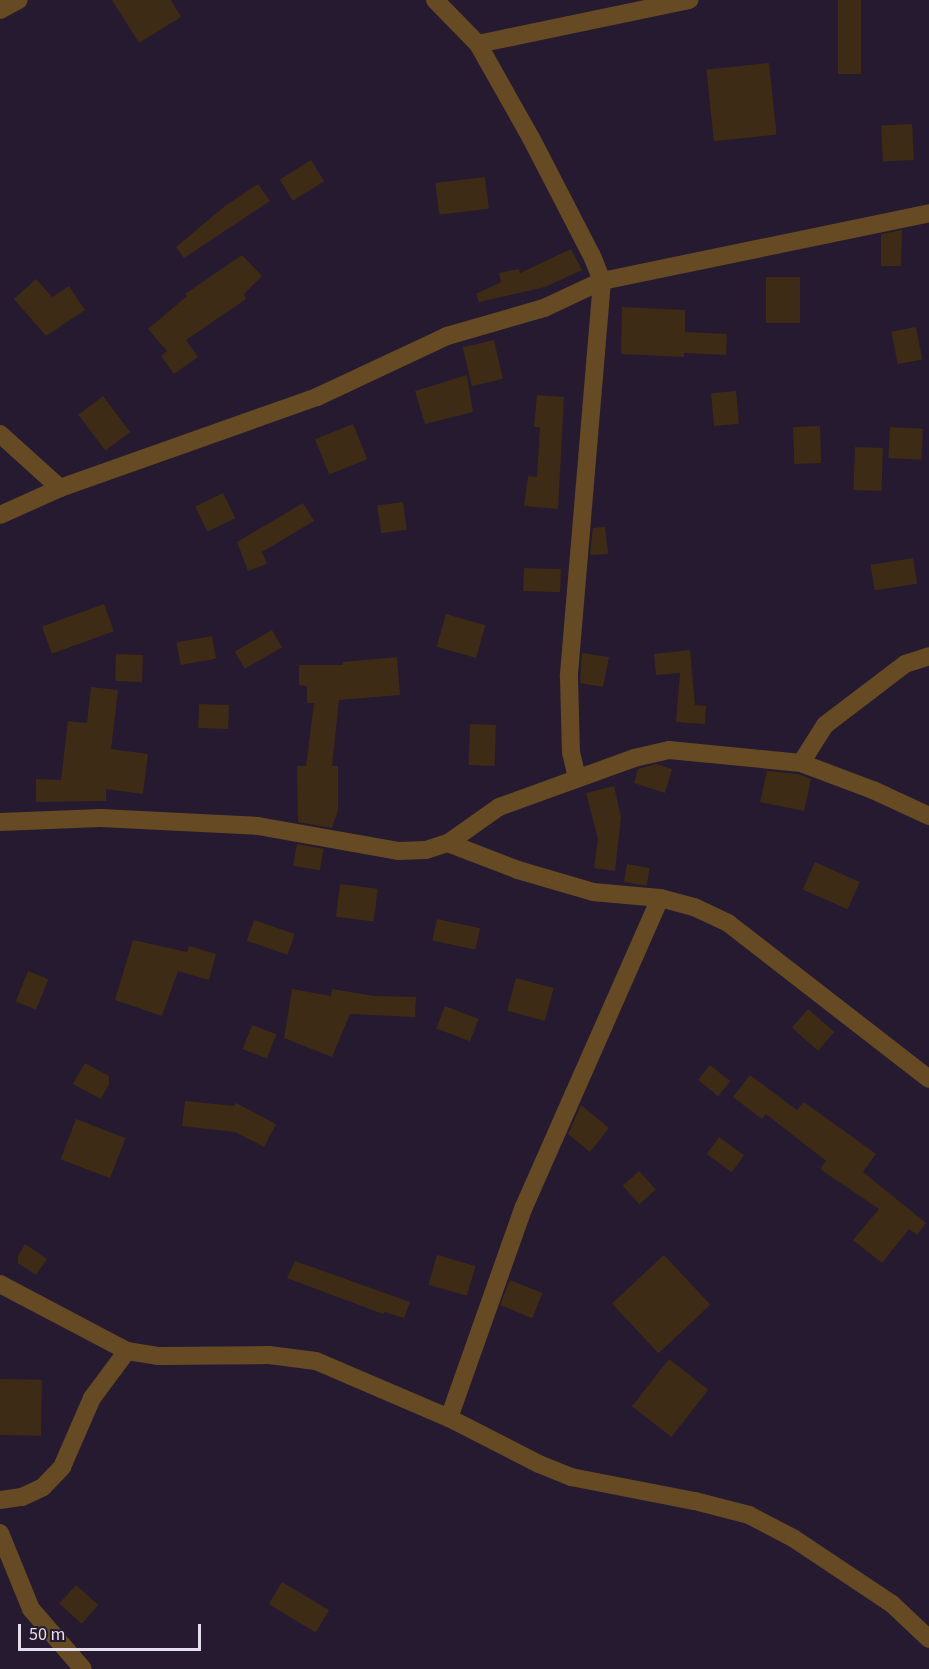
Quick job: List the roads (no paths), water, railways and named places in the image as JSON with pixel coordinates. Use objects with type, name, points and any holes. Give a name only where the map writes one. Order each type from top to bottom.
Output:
[{"type":"street","points":[[0,10],[19,0]]},
{"type":"street","points":[[435,0],[478,44],[531,138],[592,256],[602,281],[569,677],[572,752],[577,778]]},
{"type":"street","points":[[478,44],[690,0]]},
{"type":"street","points":[[0,515],[60,488],[317,397],[447,336],[544,308],[602,281],[929,213]]},
{"type":"street","points":[[0,434],[60,488]]},
{"type":"street","points":[[801,763],[825,725],[905,664],[929,656]]},
{"type":"street","points":[[0,822],[101,818],[258,826],[398,851],[426,850],[448,843],[499,807],[634,758],[669,750],[801,763],[873,790],[929,816]]},
{"type":"street","points":[[448,843],[518,870],[592,892],[660,898],[694,907],[728,923],[929,1079]]},
{"type":"street","points":[[448,1418],[523,1209],[660,898]]},
{"type":"street","points":[[0,1284],[127,1351],[158,1356],[269,1354],[316,1361],[448,1418],[539,1464],[571,1477],[627,1490],[695,1501],[749,1515],[793,1538],[892,1604],[929,1639]]},
{"type":"street","points":[[0,1500],[22,1497],[43,1487],[62,1467],[92,1398],[127,1351]]},
{"type":"street","points":[[0,1533],[31,1609],[82,1669]]}]
